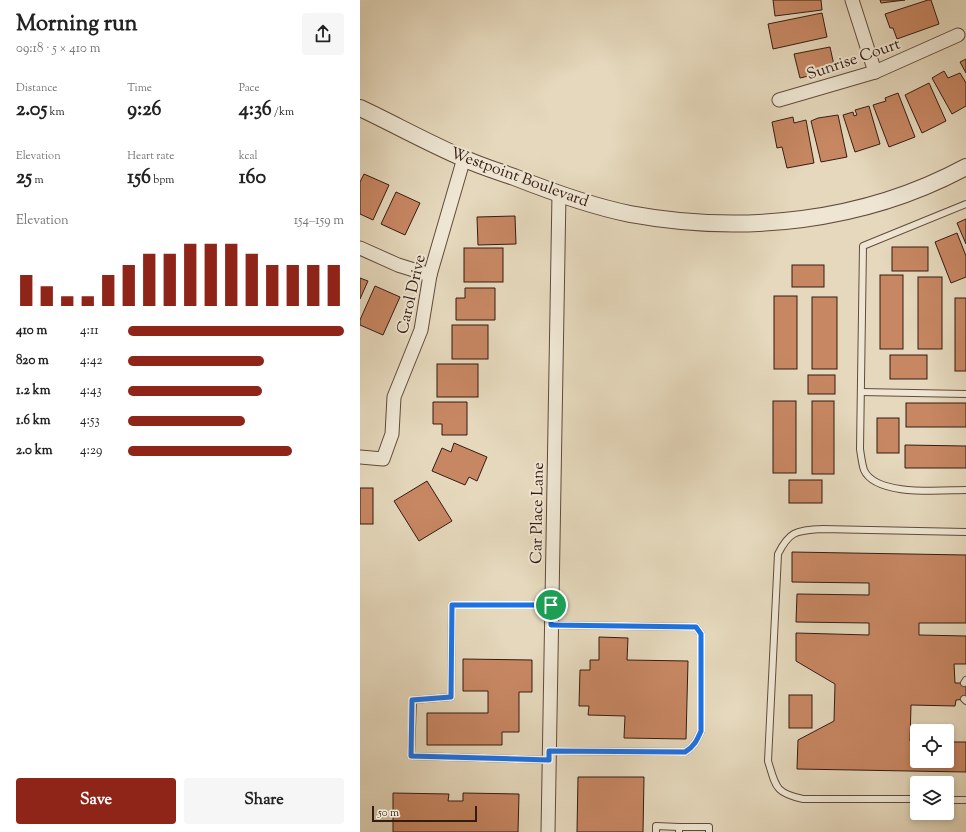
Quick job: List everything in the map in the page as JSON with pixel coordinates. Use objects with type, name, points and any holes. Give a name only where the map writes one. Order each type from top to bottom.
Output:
[{"type":"street","points":[[852,0],[875,72]]},
{"type":"street","name":"Sunrise Court","points":[[779,100],[875,72],[958,34]]},
{"type":"street","name":"Westpoint Boulevard","points":[[360,108],[464,158],[559,194],[630,214],[697,222],[762,224],[809,219],[857,210],[903,195],[966,167]]},
{"type":"street","name":"Carol Drive","points":[[360,457],[383,458],[392,434],[394,398],[421,330],[430,275],[464,158]]},
{"type":"street","name":"Car Place Lane","points":[[548,832],[559,194]]},
{"type":"street","points":[[360,248],[398,265],[430,275]]},
{"type":"lane","points":[[966,204],[863,246],[860,449],[864,471],[878,484],[907,490],[966,490]]},
{"type":"lane","points":[[861,392],[966,394]]},
{"type":"lane","points":[[910,799],[803,799],[785,795],[775,785],[768,761],[778,554],[787,538],[802,530],[822,529],[966,532]]},
{"type":"lane","points":[[551,605],[452,605],[451,697],[412,700],[411,756],[685,752],[694,744],[701,731],[701,634],[696,627],[551,625]]},
{"type":"lane","points":[[954,800],[966,800]]},
{"type":"lane","points":[[656,832],[656,826],[679,829],[709,827],[709,832]]},
{"type":"building","points":[[773,0],[821,0],[822,10],[775,16]]},
{"type":"building","points":[[880,0],[905,0],[881,3]]},
{"type":"building","points":[[931,0],[939,24],[897,39],[893,28],[890,28],[885,14]]},
{"type":"building","points":[[822,13],[827,37],[773,49],[768,24]]},
{"type":"building","points":[[830,47],[835,70],[800,78],[794,54]]},
{"type":"building","points":[[966,59],[966,73],[960,62]]},
{"type":"building","points":[[944,71],[948,78],[960,73],[966,83],[966,106],[952,114],[932,78]]},
{"type":"building","points":[[929,83],[946,121],[922,133],[905,95]]},
{"type":"building","points":[[898,93],[915,137],[889,147],[873,105],[886,101],[885,98]]},
{"type":"building","points":[[869,106],[880,144],[855,152],[843,115],[853,112],[854,116],[857,115],[855,110]]},
{"type":"building","points":[[838,115],[847,157],[821,162],[811,121],[818,118]]},
{"type":"building","points":[[793,117],[794,123],[806,120],[814,163],[787,168],[782,147],[777,148],[772,122]]},
{"type":"building","points":[[364,174],[389,185],[373,220],[360,214],[360,182]]},
{"type":"building","points":[[396,192],[420,203],[405,235],[381,224]]},
{"type":"building","points":[[515,216],[516,244],[478,245],[477,217]]},
{"type":"building","points":[[966,219],[966,244],[957,223]]},
{"type":"building","points":[[957,233],[966,256],[966,277],[951,283],[935,242]]},
{"type":"building","points":[[892,247],[928,247],[928,271],[892,271]]},
{"type":"building","points":[[464,248],[503,248],[503,282],[464,282]]},
{"type":"building","points":[[792,265],[824,265],[824,287],[792,287]]},
{"type":"building","points":[[880,275],[903,275],[903,349],[880,349]]},
{"type":"building","points":[[918,277],[942,277],[942,349],[918,349]]},
{"type":"building","points":[[360,278],[368,281],[360,299]]},
{"type":"building","points":[[375,286],[400,297],[383,335],[360,325],[360,320]]},
{"type":"building","points":[[465,288],[495,288],[495,320],[456,320],[456,298],[465,298]]},
{"type":"building","points":[[774,296],[797,296],[797,369],[774,369]]},
{"type":"building","points":[[812,297],[837,297],[837,369],[812,369]]},
{"type":"building","points":[[955,298],[966,298],[966,371],[955,371]]},
{"type":"building","points":[[452,325],[488,325],[488,359],[452,359]]},
{"type":"building","points":[[890,355],[927,355],[927,379],[890,379]]},
{"type":"building","points":[[437,364],[478,364],[478,397],[437,397]]},
{"type":"building","points":[[808,375],[835,375],[835,394],[808,394]]},
{"type":"building","points":[[773,401],[796,401],[796,473],[773,473]]},
{"type":"building","points":[[812,401],[834,401],[834,474],[812,474]]},
{"type":"building","points":[[433,402],[467,402],[467,435],[442,435],[442,424],[433,424]]},
{"type":"building","points":[[906,403],[966,403],[966,427],[906,427]]},
{"type":"building","points":[[877,418],[899,418],[899,453],[877,453]]},
{"type":"building","points":[[454,443],[487,457],[477,481],[469,477],[465,485],[432,471],[442,448],[451,452]]},
{"type":"building","points":[[905,445],[966,446],[966,468],[905,468]]},
{"type":"building","points":[[789,480],[822,480],[822,503],[789,503]]},
{"type":"building","points":[[427,481],[452,521],[419,541],[394,501]]},
{"type":"building","points":[[360,488],[373,488],[373,524],[360,524]]},
{"type":"building","points":[[792,552],[966,555],[966,623],[919,623],[919,635],[966,636],[966,664],[954,664],[955,683],[966,683],[966,699],[956,700],[955,706],[911,705],[910,768],[954,768],[954,742],[966,742],[966,772],[797,769],[798,740],[834,721],[835,684],[796,661],[796,633],[869,635],[869,623],[796,622],[797,594],[869,595],[869,583],[792,582]]},
{"type":"building","points":[[599,637],[628,638],[627,660],[688,661],[686,739],[624,738],[625,716],[588,715],[589,706],[579,706],[580,670],[590,670],[590,660],[599,660]]},
{"type":"building","points":[[463,659],[532,660],[532,692],[519,692],[519,732],[502,732],[502,745],[427,745],[427,713],[488,713],[488,691],[463,691]]},
{"type":"building","points":[[789,695],[812,695],[812,728],[789,728]]},
{"type":"building","points":[[578,777],[644,777],[643,832],[577,832]]},
{"type":"building","points":[[393,793],[449,794],[448,801],[463,801],[463,793],[519,794],[518,832],[393,832]]},
{"type":"route","points":[[452,605],[551,605],[551,625],[696,627],[701,634],[701,731],[692,748],[685,752],[549,751],[549,760],[411,756],[412,700],[451,697],[452,605]]}]
